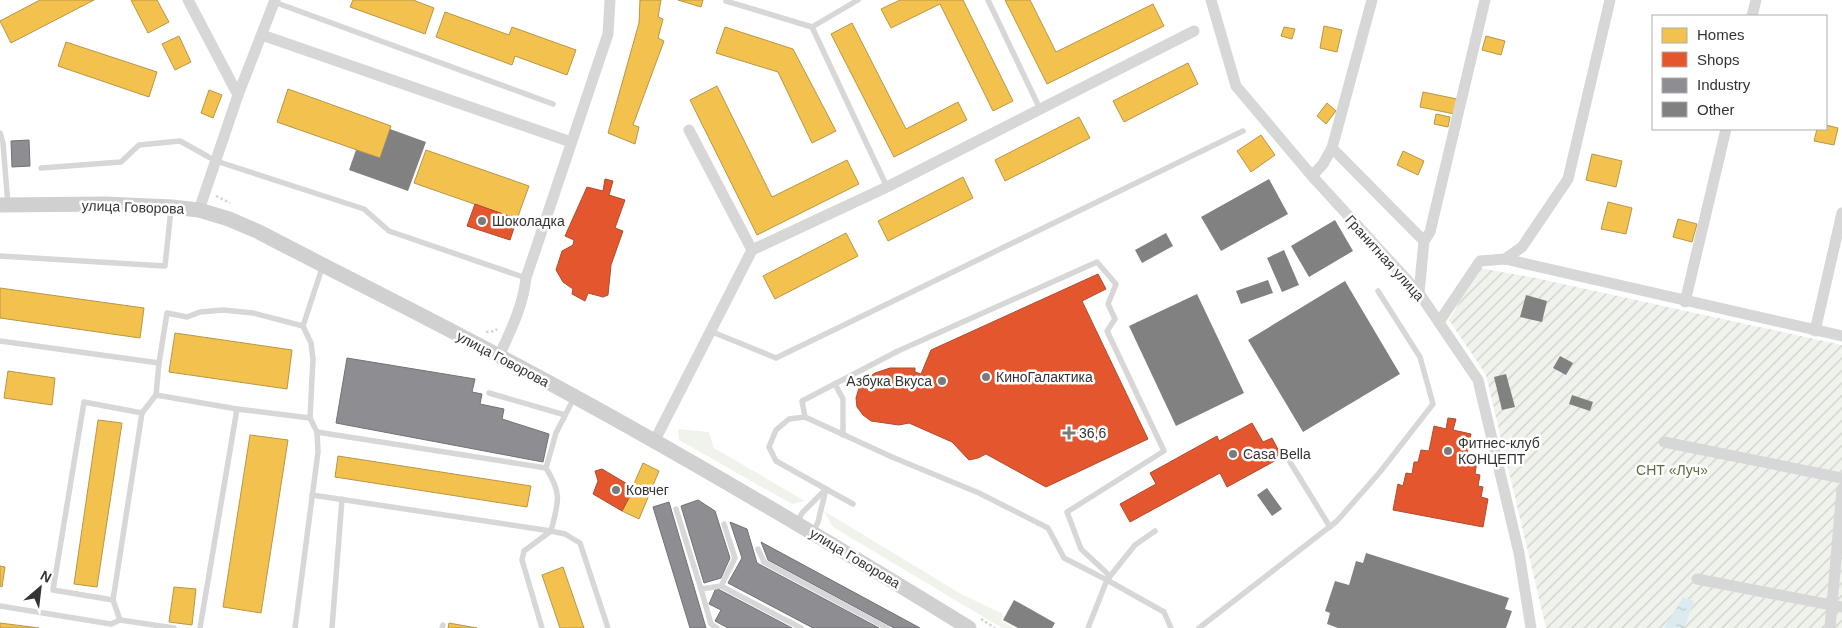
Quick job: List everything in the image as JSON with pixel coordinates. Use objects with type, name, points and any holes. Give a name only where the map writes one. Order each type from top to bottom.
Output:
[{"type":"main road","name":"улица Говорова","points":[[4,205],[105,204],[172,207],[199,210],[229,219],[259,232],[499,356],[654,442],[813,532],[969,628]]},
{"type":"street","points":[[188,0],[238,95]]},
{"type":"street","points":[[499,356],[519,313],[525,292],[526,278],[608,34],[610,0]]},
{"type":"street","name":"Гранитная улица","points":[[1211,0],[1236,86],[1312,176],[1419,293],[1478,380],[1519,553],[1531,628]]},
{"type":"street","points":[[1312,176],[1323,164],[1332,148],[1372,0]]},
{"type":"street","points":[[1419,293],[1424,241],[1430,232],[1485,0]]},
{"type":"street","points":[[1505,259],[1522,247],[1568,179],[1610,0]]},
{"type":"street","points":[[1752,15],[1756,0]]},
{"type":"street","points":[[199,210],[238,95],[274,1]]},
{"type":"street","points":[[654,442],[752,250],[887,187],[1194,32]]},
{"type":"street","points":[[262,35],[571,142]]},
{"type":"street","points":[[689,130],[752,250]]},
{"type":"street","points":[[1685,302],[1726,130]]},
{"type":"street","points":[[1332,148],[1424,241]]},
{"type":"street","points":[[1815,331],[1842,212]]},
{"type":"street","points":[[1438,322],[1480,261],[1505,259],[1685,302],[1842,336]]},
{"type":"street","points":[[1664,442],[1842,478]]},
{"type":"street","points":[[1830,628],[1837,606],[1842,489]]},
{"type":"street","points":[[1696,579],[1837,606]]},
{"type":"lane","points":[[726,1],[812,27],[858,0]]},
{"type":"lane","points":[[988,0],[1040,109]]},
{"type":"lane","points":[[274,1],[554,104]]},
{"type":"lane","points":[[812,27],[887,187]]},
{"type":"lane","points":[[710,331],[776,358],[1243,131]]},
{"type":"lane","points":[[0,133],[4,205]]},
{"type":"lane","points":[[41,168],[121,162],[139,145],[180,140],[216,161],[364,209],[389,231],[526,278]]},
{"type":"lane","points":[[0,256],[165,266],[172,207]]},
{"type":"lane","points":[[805,417],[802,401],[898,351],[1097,262],[1116,284],[1108,304],[1115,319],[1107,331],[1164,451],[1067,512],[1081,549],[1109,578]]},
{"type":"lane","points":[[295,628],[318,452],[317,432],[310,418],[314,359],[311,343],[303,326],[322,265]]},
{"type":"lane","points":[[1199,628],[1337,521],[1380,472],[1433,404],[1420,356],[1378,291]]},
{"type":"lane","points":[[120,620],[113,600],[142,413],[156,395],[168,313],[187,317],[200,312],[223,310],[253,313],[303,326]]},
{"type":"lane","points":[[0,341],[160,362]]},
{"type":"lane","points":[[835,384],[843,400],[843,435]]},
{"type":"lane","points":[[489,393],[565,416]]},
{"type":"lane","points":[[156,395],[237,409],[310,418]]},
{"type":"lane","points":[[546,468],[556,433],[574,398]]},
{"type":"lane","points":[[113,600],[53,590],[84,402],[142,413]]},
{"type":"lane","points":[[200,628],[237,409]]},
{"type":"lane","points":[[853,504],[776,461],[769,447],[776,430],[789,419],[805,417],[892,457],[979,493],[1048,528],[1064,558],[1109,578],[1164,612],[1171,628]]},
{"type":"lane","points":[[317,432],[546,468],[556,483],[559,497],[551,531],[524,551],[522,560],[542,628]]},
{"type":"lane","points":[[1290,462],[1330,527]]},
{"type":"lane","points":[[796,523],[802,513],[826,489]]},
{"type":"lane","points":[[813,532],[818,522],[826,489]]},
{"type":"lane","points":[[312,495],[565,534],[580,542],[608,628]]},
{"type":"lane","points":[[332,628],[342,499]]},
{"type":"lane","points":[[676,509],[711,624],[717,628]]},
{"type":"lane","points":[[721,586],[735,558],[724,524]]},
{"type":"lane","points":[[1088,628],[1109,578],[1135,545],[1155,531]]},
{"type":"lane","points":[[758,549],[764,562],[887,628]]},
{"type":"lane","points":[[701,589],[721,586],[801,628]]},
{"type":"lane","points":[[0,606],[113,626],[120,620],[174,628]]},
{"type":"path","points":[[216,196],[234,205]]},
{"type":"path","points":[[480,333],[495,331],[500,325]]},
{"type":"green space","name":"СНТ «Луч»","points":[[1479,268],[1531,277],[1842,345],[1842,628],[1546,628],[1486,375],[1449,320]]},
{"type":"green space","points":[[678,429],[709,432],[714,448],[805,501],[792,504],[679,440]]},
{"type":"green space","points":[[824,511],[961,594],[1003,614],[1001,621],[1015,628],[1002,628],[833,527]]},
{"type":"water","points":[[1683,597],[1694,601],[1684,628],[1664,628]]},
{"type":"building: Homes","points":[[40,0],[94,0],[11,43],[0,21]]},
{"type":"building: Homes","points":[[131,0],[157,0],[169,22],[148,33]]},
{"type":"building: Homes","points":[[353,0],[413,0],[434,8],[425,34],[350,7]]},
{"type":"building: Homes","points":[[640,0],[661,0],[658,17],[663,19],[658,38],[664,41],[633,125],[639,127],[635,144],[608,133],[639,23]]},
{"type":"building: Homes","points":[[678,0],[703,0],[701,7]]},
{"type":"building: Homes","points":[[900,0],[963,0],[1013,101],[993,111],[940,4],[891,28],[881,9]]},
{"type":"building: Homes","points":[[1005,0],[1030,0],[1056,52],[1153,4],[1164,26],[1047,84]]},
{"type":"building: Homes","points":[[445,12],[509,35],[512,27],[576,50],[567,75],[515,56],[512,65],[436,37]]},
{"type":"building: Homes","points":[[852,23],[906,129],[958,102],[967,120],[894,157],[831,34]]},
{"type":"building: Homes","points":[[1324,26],[1342,30],[1337,52],[1320,48]]},
{"type":"building: Homes","points":[[725,27],[793,49],[836,131],[812,143],[778,72],[716,53]]},
{"type":"building: Homes","points":[[1284,27],[1295,29],[1292,39],[1281,36]]},
{"type":"building: Homes","points":[[179,36],[191,62],[175,70],[162,44]]},
{"type":"building: Homes","points":[[1486,36],[1505,41],[1501,55],[1482,50]]},
{"type":"building: Homes","points":[[66,42],[157,72],[149,97],[58,66]]},
{"type":"building: Homes","points":[[1188,63],[1198,84],[1124,122],[1113,101]]},
{"type":"building: Homes","points":[[717,86],[772,197],[847,160],[859,184],[757,235],[690,100]]},
{"type":"building: Homes","points":[[288,89],[391,126],[380,158],[277,122]]},
{"type":"building: Homes","points":[[209,90],[222,95],[213,118],[201,113]]},
{"type":"building: Homes","points":[[1423,92],[1457,99],[1454,114],[1420,107]]},
{"type":"building: Homes","points":[[1327,103],[1336,111],[1326,124],[1317,116]]},
{"type":"building: Homes","points":[[1436,114],[1450,117],[1448,127],[1434,124]]},
{"type":"building: Homes","points":[[1079,117],[1090,138],[1005,181],[995,160]]},
{"type":"building: Homes","points":[[1827,125],[1838,128],[1834,145],[1814,141],[1817,130],[1827,130]]},
{"type":"building: Homes","points":[[1261,135],[1275,155],[1251,172],[1237,151]]},
{"type":"building: Homes","points":[[426,150],[529,186],[517,219],[414,183]]},
{"type":"building: Homes","points":[[1403,151],[1424,161],[1418,175],[1397,165]]},
{"type":"building: Homes","points":[[1592,154],[1622,161],[1616,187],[1586,180]]},
{"type":"building: Homes","points":[[963,177],[973,198],[888,241],[878,221]]},
{"type":"building: Homes","points":[[1608,202],[1632,208],[1626,234],[1601,229]]},
{"type":"building: Homes","points":[[1678,219],[1697,224],[1692,242],[1673,237]]},
{"type":"building: Homes","points":[[846,233],[858,256],[775,299],[763,276]]},
{"type":"building: Homes","points":[[0,288],[144,308],[140,338],[0,318]]},
{"type":"building: Homes","points":[[175,333],[292,350],[287,389],[169,372]]},
{"type":"building: Homes","points":[[8,371],[55,378],[52,405],[4,398]]},
{"type":"building: Homes","points":[[98,420],[122,423],[97,587],[74,584]]},
{"type":"building: Homes","points":[[250,435],[288,440],[261,613],[223,607]]},
{"type":"building: Homes","points":[[338,456],[531,486],[527,507],[335,477]]},
{"type":"building: Homes","points":[[643,463],[659,471],[639,519],[622,511]]},
{"type":"building: Homes","points":[[0,566],[5,567],[2,587],[0,586]]},
{"type":"building: Homes","points":[[563,567],[584,628],[560,628],[542,575]]},
{"type":"building: Homes","points":[[174,587],[196,589],[192,625],[169,622]]},
{"type":"building: Homes","points":[[0,623],[39,628],[0,628]]},
{"type":"building: Homes","points":[[449,623],[477,628],[448,628]]},
{"type":"building: Shops","points":[[605,179],[613,181],[609,195],[625,200],[615,228],[623,231],[611,265],[608,295],[603,297],[588,293],[585,301],[572,294],[573,289],[563,282],[556,270],[562,251],[573,245],[574,240],[565,236],[587,187],[603,191]]},
{"type":"building: Shops","points":[[475,204],[517,219],[510,240],[467,226]]},
{"type":"building: Shops","points":[[1098,274],[1106,289],[1082,301],[1148,439],[1046,487],[986,454],[969,460],[952,442],[909,423],[899,425],[871,421],[857,407],[856,398],[859,388],[865,380],[875,373],[890,368],[915,368],[915,372],[921,374],[931,350]]},
{"type":"building: Shops","points":[[1448,418],[1456,419],[1453,430],[1471,434],[1466,459],[1477,461],[1475,474],[1480,475],[1478,486],[1483,487],[1481,497],[1488,499],[1483,527],[1393,510],[1398,484],[1403,486],[1406,473],[1412,474],[1414,462],[1418,462],[1421,450],[1429,451],[1434,426],[1446,429]]},
{"type":"building: Shops","points":[[1252,423],[1263,442],[1272,438],[1282,457],[1227,487],[1220,473],[1130,522],[1120,504],[1156,484],[1150,473],[1217,436],[1219,441]]},
{"type":"building: Shops","points":[[602,469],[629,485],[630,496],[622,511],[593,494],[598,481],[595,471]]},
{"type":"building: Industry","points":[[29,140],[30,166],[12,167],[11,141]]},
{"type":"building: Industry","points":[[347,358],[475,379],[472,392],[482,394],[480,404],[504,409],[502,419],[549,434],[543,462],[336,423]]},
{"type":"building: Industry","points":[[698,500],[715,511],[730,558],[721,578],[704,583],[681,506]]},
{"type":"building: Industry","points":[[669,502],[706,628],[690,628],[653,507]]},
{"type":"building: Industry","points":[[730,522],[747,529],[757,563],[879,628],[813,628],[728,583],[742,558]]},
{"type":"building: Industry","points":[[761,542],[920,628],[894,628],[768,560]]},
{"type":"building: Industry","points":[[716,588],[792,628],[728,628],[715,621],[721,610],[709,604]]},
{"type":"building: Other","points":[[390,129],[426,142],[408,191],[349,170],[356,150],[380,158]]},
{"type":"building: Other","points":[[1269,179],[1288,214],[1221,251],[1201,217]]},
{"type":"building: Other","points":[[1335,220],[1353,251],[1309,277],[1291,246]]},
{"type":"building: Other","points":[[1166,233],[1173,246],[1142,263],[1135,250]]},
{"type":"building: Other","points":[[1284,250],[1299,285],[1282,292],[1267,258]]},
{"type":"building: Other","points":[[1268,280],[1273,293],[1241,304],[1236,291]]},
{"type":"building: Other","points":[[1345,281],[1400,374],[1303,432],[1248,340]]},
{"type":"building: Other","points":[[1197,294],[1244,393],[1176,426],[1129,326]]},
{"type":"building: Other","points":[[1526,295],[1547,301],[1542,322],[1520,317]]},
{"type":"building: Other","points":[[1560,356],[1573,363],[1566,375],[1553,368]]},
{"type":"building: Other","points":[[1506,374],[1515,407],[1502,410],[1494,377]]},
{"type":"building: Other","points":[[1572,395],[1593,402],[1590,411],[1569,404]]},
{"type":"building: Other","points":[[1267,488],[1282,509],[1272,516],[1257,495]]},
{"type":"building: Other","points":[[1366,553],[1509,598],[1505,609],[1512,611],[1506,628],[1338,628],[1327,624],[1330,613],[1325,611],[1335,581],[1349,585],[1356,561],[1363,563]]},
{"type":"building: Other","points":[[1014,600],[1055,623],[1052,628],[1018,628],[1003,620]]},
{"type":"place","name":"Шоколадка","points":[[482,221]]},
{"type":"place","name":"КиноГалактика","points":[[986,377]]},
{"type":"place","name":"Азбука Вкуса","points":[[942,381]]},
{"type":"place","name":"36,6","points":[[1069,433]]},
{"type":"place","name":"Фитнес-клуб КОНЦЕПТ","points":[[1448,451]]},
{"type":"place","name":"Casa Bella","points":[[1233,454]]},
{"type":"place","name":"Ковчег","points":[[616,490]]}]
